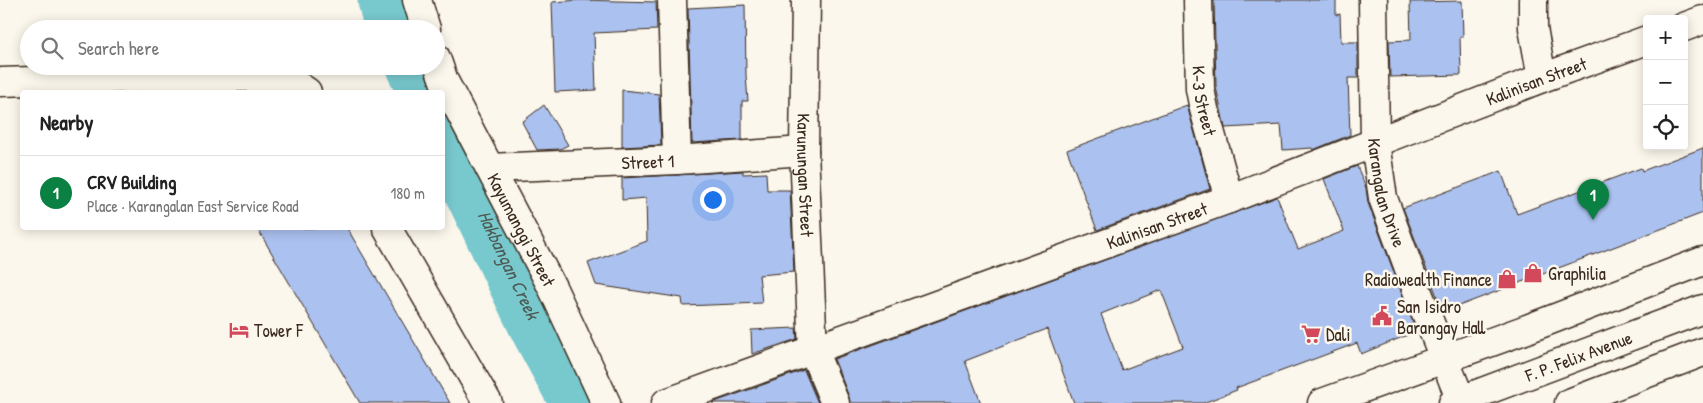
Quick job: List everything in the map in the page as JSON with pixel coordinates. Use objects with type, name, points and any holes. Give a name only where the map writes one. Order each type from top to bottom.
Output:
[{"type":"street","points":[[417,0],[423,20]]},
{"type":"street","points":[[672,0],[677,160]]},
{"type":"street","name":"Karunungan Street","points":[[806,0],[804,151],[813,350],[835,403]]},
{"type":"street","name":"K-3 Street","points":[[1198,0],[1200,89],[1229,199]]},
{"type":"street","name":"Karangalan Drive","points":[[1373,0],[1375,143],[1383,198],[1444,358],[1458,402]]},
{"type":"street","points":[[1533,0],[1533,28],[1542,78]]},
{"type":"street","points":[[1688,26],[1703,20]]},
{"type":"street","name":"Kalinisan Street","points":[[666,403],[1229,199],[1542,78],[1643,41]]},
{"type":"street","name":"Kayumanggi Street","points":[[442,75],[552,287],[606,403]]},
{"type":"street","points":[[0,82],[167,77],[266,77],[283,80],[304,90]]},
{"type":"street","name":"Street 1","points":[[490,168],[677,160],[804,151]]},
{"type":"street","points":[[388,230],[488,403]]},
{"type":"street","points":[[1322,403],[1703,261]]},
{"type":"street","name":"F. P. Felix Avenue","points":[[1458,402],[1703,309]]},
{"type":"street","points":[[1570,403],[1703,352]]},
{"type":"building","points":[[580,0],[656,2],[657,30],[594,33],[596,90],[555,92],[552,2]]},
{"type":"building","points":[[1214,0],[1336,0],[1336,15],[1340,14],[1341,42],[1358,42],[1358,78],[1348,78],[1350,135],[1313,150],[1312,148],[1283,150],[1281,125],[1225,128],[1216,87]]},
{"type":"building","points":[[1462,1],[1463,37],[1460,37],[1461,75],[1390,77],[1389,41],[1411,40],[1410,2]]},
{"type":"building","points":[[745,5],[748,101],[742,101],[742,140],[692,143],[688,8]]},
{"type":"building","points":[[622,90],[659,94],[661,145],[622,147]]},
{"type":"building","points":[[544,105],[568,145],[560,149],[537,150],[522,122]]},
{"type":"building","points":[[1187,105],[1210,189],[1097,230],[1067,150]]},
{"type":"building","points":[[1703,148],[1703,213],[1443,312],[1403,208],[1501,171],[1517,214],[1641,168],[1642,171]]},
{"type":"building","points":[[1357,166],[1366,188],[1368,203],[1413,323],[1407,326],[1410,334],[1361,354],[1357,343],[1236,388],[1237,390],[1203,403],[1074,403],[1047,329],[965,361],[981,403],[850,403],[834,359],[1277,197],[1298,249],[1344,231],[1324,179]],"holes":[[[1161,290],[1183,347],[1122,370],[1101,314]]]},
{"type":"building","points":[[743,171],[743,174],[766,173],[767,190],[790,190],[794,272],[759,275],[762,303],[683,306],[682,298],[596,285],[588,263],[647,241],[646,198],[622,200],[622,178]]},
{"type":"building","points":[[258,230],[348,230],[450,403],[360,403]]},
{"type":"building","points":[[796,328],[797,339],[752,354],[751,330]]},
{"type":"building","points":[[804,370],[818,403],[712,403]]},
{"type":"waterway","name":"Hakbangan Creek","points":[[387,0],[393,20]]},
{"type":"waterway","name":"Hakbangan Creek","points":[[419,75],[426,90]]},
{"type":"waterway","name":"Hakbangan Creek","points":[[445,131],[539,327],[580,403]]},
{"type":"place","name":"CRV Building","points":[[1593,220]]},
{"type":"place","name":"Graphilia","points":[[1533,273]]},
{"type":"place","name":"Radiowealth Finance","points":[[1507,279]]},
{"type":"place","name":"San Isidro Barangay Hall","points":[[1382,316]]},
{"type":"place","name":"Tower F","points":[[239,330]]},
{"type":"place","name":"Dali","points":[[1311,334]]}]
